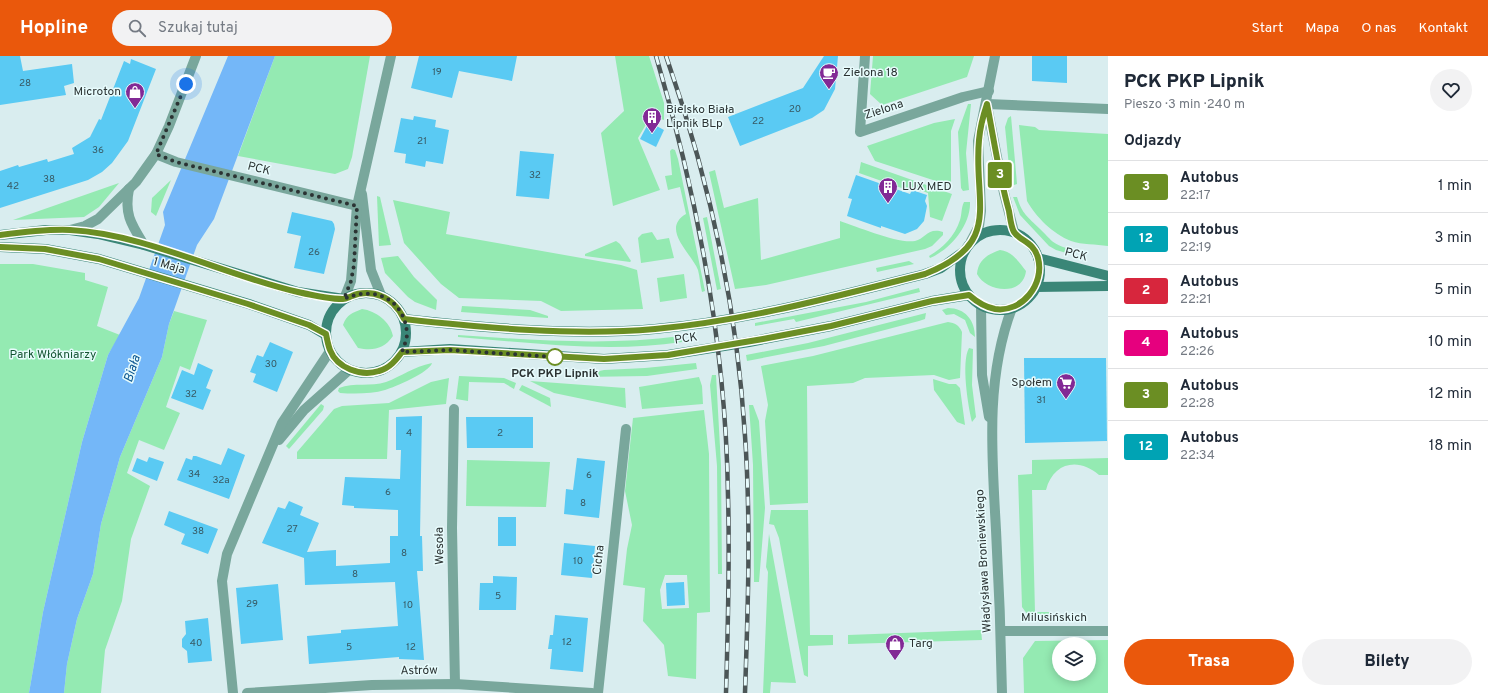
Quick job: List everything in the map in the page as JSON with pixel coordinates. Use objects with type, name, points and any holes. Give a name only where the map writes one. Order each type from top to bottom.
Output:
[{"type":"street","name":"1 Maja","points":[[70,230],[85,226],[98,219],[129,189],[156,154],[182,95],[196,56]]},
{"type":"street","points":[[344,299],[351,281],[354,265],[357,206],[392,56]]},
{"type":"street","name":"Zielona","points":[[865,56],[860,132],[988,91]]},
{"type":"street","points":[[972,241],[983,233],[997,230],[1014,232],[1029,242],[1038,258],[1040,273],[1036,287],[1026,300],[1012,308],[996,309],[981,305],[969,295],[961,282],[960,267],[963,252],[972,241],[979,226],[981,211],[978,141],[987,104],[995,56]]},
{"type":"street","points":[[987,104],[1108,109]]},
{"type":"street","points":[[987,104],[1004,193],[1014,232]]},
{"type":"street","name":"PCK","points":[[156,154],[176,162],[357,206]]},
{"type":"street","points":[[362,185],[370,264],[381,295]]},
{"type":"street","name":"1 Maja","points":[[129,189],[127,211],[135,230],[144,245]]},
{"type":"street","name":"1 Maja","points":[[0,236],[46,230],[70,230],[98,234],[144,245],[298,292],[344,299]]},
{"type":"street","name":"1 Maja","points":[[0,247],[45,249],[69,252],[206,290],[309,325],[326,334]]},
{"type":"street","name":"PCK","points":[[404,319],[450,324],[579,331],[620,331],[686,326],[824,300],[925,274],[940,268],[963,252]]},
{"type":"street","name":"PCK","points":[[1038,258],[1108,276]]},
{"type":"street","points":[[1036,287],[1108,286]]},
{"type":"street","points":[[367,293],[381,295],[395,305],[404,319],[407,335],[402,352],[393,364],[379,371],[364,373],[349,370],[338,362],[330,351],[326,334],[328,319],[337,305],[344,299],[353,295],[367,293]]},
{"type":"street","name":"PCK","points":[[402,352],[450,350],[604,359],[668,355],[749,342],[831,326],[932,301],[969,295]]},
{"type":"street","name":"Władysława Broniewskiego","points":[[981,305],[982,375],[984,395],[991,427]]},
{"type":"street","name":"Władysława Broniewskiego","points":[[1002,693],[1001,631],[991,427],[996,367],[1005,326],[1012,308]]},
{"type":"street","points":[[233,693],[222,581],[223,569],[227,554],[282,423],[330,351]]},
{"type":"street","points":[[268,454],[304,410],[349,370]]},
{"type":"street","name":"Wesoła","points":[[454,409],[452,528],[454,684]]},
{"type":"street","name":"Cicha","points":[[598,693],[626,429]]},
{"type":"street","name":"Milusińskich","points":[[1001,631],[1108,631]]},
{"type":"street","name":"Astrów","points":[[247,693],[372,685],[454,684],[592,693]]},
{"type":"green space","points":[[275,56],[370,56],[352,157],[348,169],[335,174],[238,156]]},
{"type":"green space","points":[[615,56],[649,56],[664,103],[664,120],[651,116],[638,138],[660,190],[613,206],[601,133],[624,111]]},
{"type":"green space","points":[[873,56],[974,56],[967,77],[882,105],[870,94]]},
{"type":"green space","points":[[968,104],[971,104],[966,153],[969,190],[963,191],[961,188],[958,132]]},
{"type":"green space","points":[[1011,116],[1017,184],[1011,186],[1005,127],[1008,118]]},
{"type":"green space","points":[[955,119],[951,131],[951,186],[875,161],[867,146],[934,123]]},
{"type":"green space","points":[[1019,125],[1035,127],[1039,130],[1108,134],[1108,246],[1080,243],[1064,238],[1035,213],[1027,201]]},
{"type":"green space","points":[[672,149],[675,150],[678,159],[705,291],[702,292],[698,270],[680,242],[677,234],[676,227],[679,220],[686,214],[680,187],[668,190],[665,176],[672,175],[670,151]]},
{"type":"green space","points":[[861,162],[952,194],[942,221],[930,217],[928,193],[911,187],[910,191],[859,173]]},
{"type":"green space","points":[[715,170],[724,208],[758,198],[761,260],[840,238],[840,221],[867,231],[899,240],[915,241],[934,231],[943,232],[943,235],[932,246],[925,249],[766,285],[735,289],[709,172]]},
{"type":"green space","points":[[171,180],[156,216],[151,212],[152,198]]},
{"type":"green space","points":[[119,183],[99,207],[84,217],[13,220]]},
{"type":"green space","points":[[377,196],[380,197],[391,245],[379,246]]},
{"type":"green space","points":[[1013,197],[1017,197],[1023,211],[1052,241],[1070,249],[1070,254],[1056,250],[1049,246],[1020,215]]},
{"type":"green space","points":[[393,200],[450,212],[446,234],[621,265],[637,270],[643,309],[561,311],[541,301],[459,298],[441,284],[404,243]]},
{"type":"green space","points":[[964,202],[970,202],[967,219],[963,228],[952,243],[938,254],[930,258],[929,256],[944,245],[952,236],[958,226]]},
{"type":"green space","points":[[707,217],[721,289],[717,290],[703,218]]},
{"type":"green space","points":[[652,232],[657,240],[669,238],[674,258],[641,263],[638,238],[642,234]]},
{"type":"green space","points":[[616,241],[620,244],[631,261],[630,262],[585,256],[585,254]]},
{"type":"green space","points":[[1000,250],[1008,252],[1012,255],[1026,271],[1023,279],[1018,285],[1012,288],[996,288],[988,285],[977,274],[979,265],[984,258],[991,253]]},
{"type":"green space","points":[[398,256],[414,277],[437,300],[436,310],[415,302],[408,297],[385,273],[381,258]]},
{"type":"green space","points":[[909,261],[914,264],[877,272],[876,268]]},
{"type":"green space","name":"Park Włókniarzy","points":[[0,264],[33,264],[85,273],[85,280],[108,287],[97,326],[120,335],[108,355],[82,442],[43,612],[29,693],[0,693]]},
{"type":"green space","points":[[684,274],[687,298],[660,302],[657,278]]},
{"type":"green space","points":[[919,288],[920,292],[796,322],[794,319],[755,326],[755,323],[866,302]]},
{"type":"green space","points":[[462,306],[530,310],[548,316],[548,318],[461,312]]},
{"type":"green space","points":[[948,308],[959,310],[968,316],[975,331],[975,337],[970,333],[965,320],[954,314],[946,315],[942,310]]},
{"type":"green space","points":[[362,309],[377,314],[386,321],[393,336],[386,344],[373,349],[358,348],[343,325],[346,318],[350,314]]},
{"type":"green space","points":[[174,311],[207,320],[190,370],[180,366],[166,407],[180,413],[164,450],[139,440],[127,473],[150,486],[131,539],[122,601],[105,650],[101,693],[64,693],[67,664],[77,619],[93,574],[101,524],[120,457],[162,357],[169,324]]},
{"type":"green space","points":[[926,313],[925,319],[919,321],[824,346],[747,361],[746,355],[808,343]]},
{"type":"green space","points":[[948,322],[956,325],[962,332],[960,378],[949,380],[934,375],[865,378],[853,383],[807,386],[808,503],[770,505],[765,421],[768,405],[761,366],[813,356]]},
{"type":"green space","points":[[458,335],[570,341],[625,341],[681,336],[682,342],[627,347],[599,347],[514,342],[458,337]]},
{"type":"green space","points":[[969,348],[973,349],[972,385],[976,417],[972,422],[965,373]]},
{"type":"green space","points":[[432,363],[430,367],[419,375],[404,383],[385,390],[357,394],[340,393],[338,391],[339,388],[345,386],[386,382],[419,367]]},
{"type":"green space","points":[[696,363],[697,369],[647,376],[582,377],[581,375],[604,370]]},
{"type":"green space","points":[[712,375],[716,375],[721,465],[722,574],[718,574],[717,466],[710,385]]},
{"type":"green space","points":[[459,376],[504,378],[516,383],[514,389],[504,383],[469,382],[468,401],[456,399]]},
{"type":"green space","points":[[699,377],[702,386],[703,404],[642,409],[639,387]]},
{"type":"green space","points":[[449,378],[446,404],[389,410],[387,459],[297,459],[297,452],[334,409],[342,406],[389,403],[431,382]]},
{"type":"green space","points":[[933,379],[949,384],[956,384],[960,388],[965,425],[957,422],[934,390]]},
{"type":"green space","points":[[530,381],[625,388],[626,408],[554,393]]},
{"type":"green space","points":[[522,385],[550,398],[551,407],[519,390]]},
{"type":"green space","points":[[321,404],[324,406],[323,410],[289,449],[286,446]]},
{"type":"green space","points":[[749,405],[753,405],[759,421],[765,508],[759,582],[754,582],[753,465]]},
{"type":"green space","points":[[704,410],[709,454],[710,612],[697,613],[696,679],[668,676],[664,645],[643,621],[645,588],[623,585],[627,549],[632,525],[625,491],[633,418]],"holes":[[[665,575],[687,575],[689,608],[662,609],[660,590]]]},
{"type":"green space","points":[[1108,458],[1108,475],[1099,475],[1091,469],[1075,464],[1068,465],[1054,473],[1046,490],[1032,490],[1035,612],[1050,612],[1050,620],[1034,618],[1022,607],[1018,475],[1032,474],[1032,460]]},
{"type":"green space","points":[[467,460],[550,462],[546,507],[466,506]]},
{"type":"green space","points":[[771,510],[808,510],[810,635],[833,635],[833,645],[808,646],[808,677],[804,675],[779,538],[774,525],[769,524]]},
{"type":"green space","points":[[769,534],[796,683],[771,682],[770,693],[763,693],[768,572],[766,567]]},
{"type":"green space","points":[[981,630],[982,640],[848,644],[848,635]]},
{"type":"green space","points":[[1096,640],[1108,640],[1108,693],[1024,693],[1023,658],[1035,641],[1052,641],[1052,681],[1096,681]]},
{"type":"water","name":"Biała","points":[[228,56],[275,56],[214,219],[197,245],[169,324],[162,357],[120,457],[101,524],[93,574],[77,619],[67,664],[64,693],[29,693],[43,612],[82,442],[108,355],[139,298],[165,225],[163,212]]},
{"type":"building","points":[[0,56],[20,56],[23,71],[72,64],[74,83],[64,86],[66,95],[0,105]]},
{"type":"building","points":[[419,56],[517,56],[512,81],[459,71],[452,98],[411,88]]},
{"type":"building","points":[[824,56],[838,56],[835,89],[824,110],[812,118],[740,146],[728,117],[803,88]]},
{"type":"building","points":[[1032,56],[1067,56],[1067,83],[1032,81]]},
{"type":"building","points":[[131,59],[156,69],[128,141],[112,163],[102,172],[88,180],[0,208],[0,171],[18,165],[19,167],[47,159],[48,162],[74,154],[72,148],[90,137],[99,119],[101,120],[124,61],[130,64]]},
{"type":"building","points":[[414,116],[436,120],[435,127],[449,130],[443,164],[426,161],[425,167],[405,163],[406,154],[394,152],[401,118],[413,120]]},
{"type":"building","name":"Bielsko Biała Lipnik BLp","points":[[649,122],[664,130],[656,147],[640,139]]},
{"type":"building","points":[[520,151],[554,154],[549,199],[516,196]]},
{"type":"building","name":"LUX MED","points":[[856,175],[910,194],[912,190],[927,195],[925,201],[927,206],[924,221],[917,229],[905,234],[881,226],[881,228],[847,216],[852,199],[848,198]]},
{"type":"building","points":[[292,212],[332,221],[334,224],[335,229],[324,274],[294,268],[301,236],[287,233]]},
{"type":"building","points":[[270,342],[293,352],[277,392],[253,382],[256,374],[250,372],[257,355],[263,357]]},
{"type":"building","name":"Społem","points":[[1024,358],[1106,358],[1107,441],[1025,443]]},
{"type":"building","points":[[198,363],[213,370],[206,388],[211,390],[203,410],[171,398],[182,370],[194,375]]},
{"type":"building","points":[[422,416],[420,536],[422,536],[423,571],[417,571],[424,660],[399,659],[399,657],[309,664],[307,636],[341,633],[341,630],[398,626],[395,582],[305,585],[304,558],[262,543],[278,507],[285,509],[289,501],[303,507],[300,515],[319,523],[307,552],[336,550],[336,566],[390,563],[390,536],[398,536],[398,510],[354,508],[354,506],[342,505],[345,477],[400,479],[401,450],[396,450],[396,417]]},
{"type":"building","points":[[466,417],[533,417],[533,448],[467,448]]},
{"type":"building","points":[[228,448],[245,455],[229,499],[177,480],[186,458],[192,460],[193,456],[196,456],[221,465]]},
{"type":"building","points":[[149,457],[164,462],[157,481],[132,471],[137,458],[147,462]]},
{"type":"building","points":[[577,458],[605,461],[599,518],[564,514],[566,489],[573,490]]},
{"type":"building","points":[[169,511],[218,529],[208,554],[181,544],[185,534],[164,525]]},
{"type":"building","points":[[498,517],[516,517],[516,546],[498,546]]},
{"type":"building","points":[[564,543],[595,546],[592,578],[561,575]]},
{"type":"building","points":[[493,576],[517,577],[516,610],[479,610],[480,583],[493,583]]},
{"type":"building","points":[[684,582],[685,605],[667,606],[666,583]]},
{"type":"building","points":[[278,584],[283,640],[241,644],[236,588]]},
{"type":"building","points":[[555,615],[588,618],[583,672],[550,669],[552,649],[548,649],[550,635],[553,635]]},
{"type":"building","points":[[208,618],[212,661],[188,663],[187,651],[182,647],[182,639],[186,634],[185,621]]},
{"type":"railway","points":[[656,56],[685,164],[697,219],[707,273],[722,384],[729,520],[726,693]]},
{"type":"railway","points":[[666,56],[708,196],[719,243],[735,339],[745,436],[748,500],[748,597],[745,693]]},
{"type":"bus line","name":"3","points":[[0,235],[46,230],[70,230],[98,234],[144,245],[298,292],[344,299],[353,295],[367,293],[381,295],[391,301],[399,309],[404,319],[450,324],[579,331],[620,331],[686,326],[824,300],[925,274],[940,268],[963,252],[972,241],[979,226],[981,196],[978,166],[978,141],[987,104],[1004,193],[1014,232],[1029,242],[1038,258],[1040,273],[1036,287],[1026,300],[1012,308],[996,309],[981,305],[969,295],[932,301],[831,326],[749,342],[668,355],[604,359],[450,350],[402,352],[393,364],[379,371],[364,373],[349,370],[338,362],[330,351],[326,334],[309,325],[206,290],[99,259],[69,252],[45,249],[0,247]]},
{"type":"place","name":"Zielona 18","points":[[829,90]]},
{"type":"place","name":"Microton","points":[[135,109]]},
{"type":"place","name":"Bielsko Biała Lipnik BLp","points":[[652,134]]},
{"type":"place","name":"LUX MED","points":[[888,204]]},
{"type":"place","name":"PCK PKP Lipnik","points":[[555,357]]},
{"type":"place","name":"Społem","points":[[1066,400]]},
{"type":"place","name":"Targ","points":[[895,661]]},
{"type":"route","points":[[186,84],[156,154],[176,162],[357,206],[354,226],[354,265],[351,281],[344,299],[353,295],[367,293],[381,295],[391,301],[399,309],[404,319],[407,335],[402,352],[450,350],[555,357]]}]
